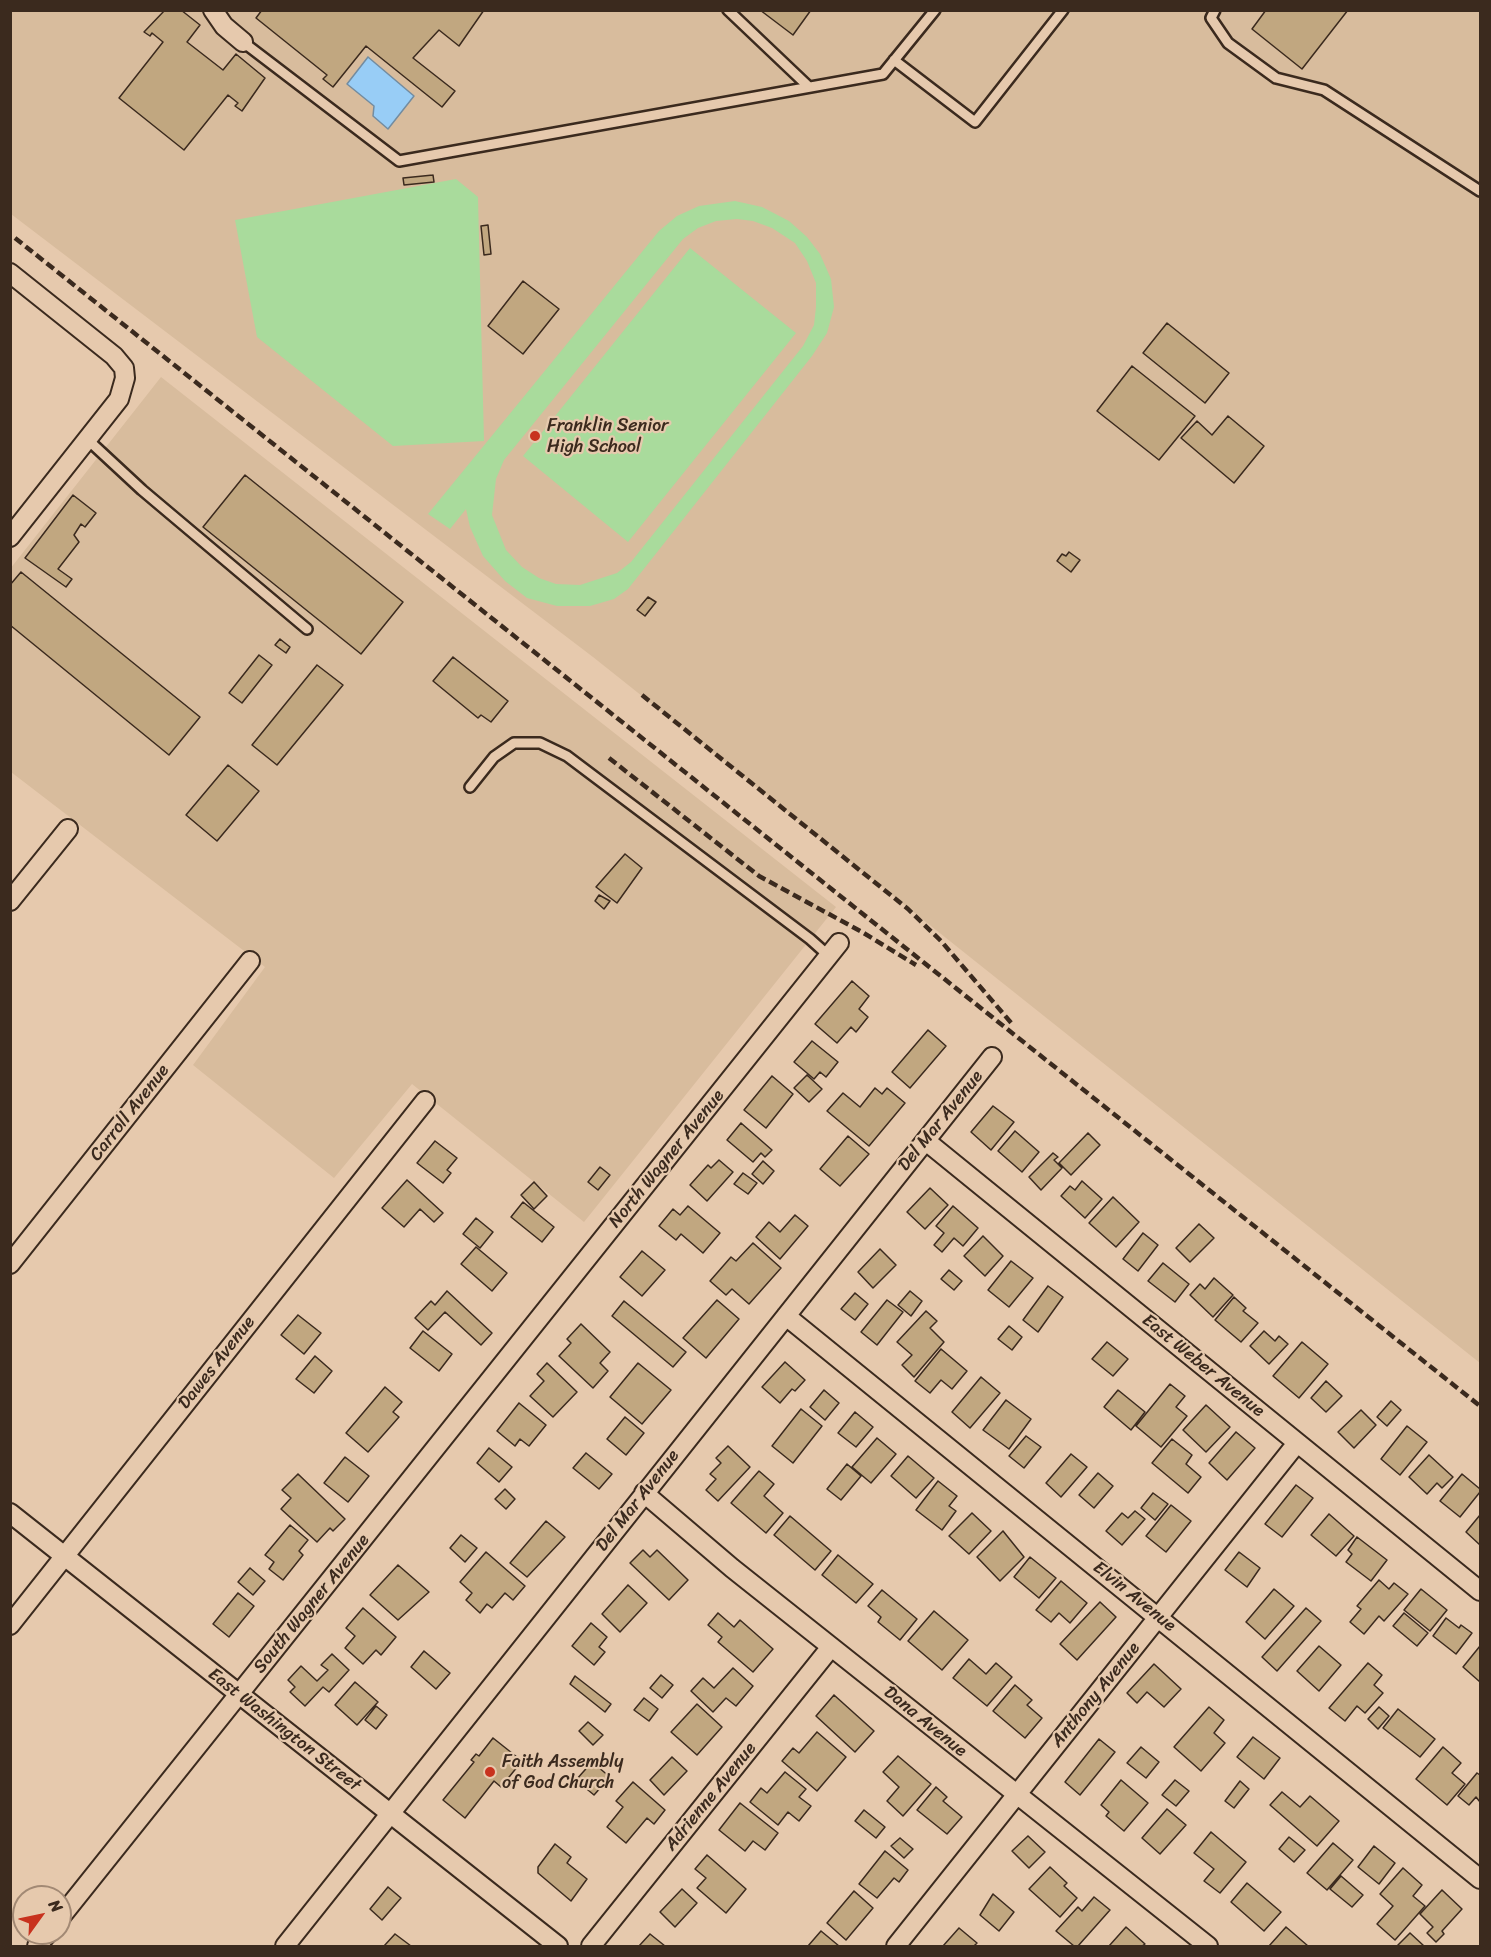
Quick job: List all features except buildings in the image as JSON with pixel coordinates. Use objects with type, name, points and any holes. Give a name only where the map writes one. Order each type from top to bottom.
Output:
[{"type":"street","points":[[213,10],[224,26],[243,42]]},
{"type":"street","points":[[10,273],[114,356],[124,368],[125,378],[119,399],[10,537]]},
{"type":"street","points":[[10,901],[68,829]]},
{"type":"street","name":"North Wagner Avenue","points":[[496,1375],[834,950]]},
{"type":"street","name":"Carroll Avenue","points":[[10,1264],[250,961]]},
{"type":"street","name":"Del Mar Avenue","points":[[285,1947],[992,1057]]},
{"type":"street","name":"Dawes Avenue","points":[[10,1625],[425,1101]]},
{"type":"street","name":"East Weber Avenue","points":[[926,1141],[1480,1591]]},
{"type":"street","name":"Elvin Avenue","points":[[786,1316],[1480,1879]]},
{"type":"street","name":"South Wagner Avenue","points":[[72,1903],[496,1375]]},
{"type":"street","name":"Anthony Avenue","points":[[896,1947],[1297,1443]]},
{"type":"street","name":"Dana Avenue","points":[[644,1493],[831,1647],[1018,1794],[1197,1943]]},
{"type":"street","name":"East Washington Street","points":[[10,1513],[558,1947]]},
{"type":"street","name":"Adrienne Avenue","points":[[591,1947],[831,1647]]},
{"type":"lane","points":[[728,10],[809,87]]},
{"type":"lane","points":[[243,42],[399,161],[883,74],[935,10]]},
{"type":"lane","points":[[894,60],[975,122],[1063,10]]},
{"type":"lane","points":[[1215,10],[1211,18],[1228,43],[1276,78],[1324,90],[1480,191]]},
{"type":"lane","points":[[87,439],[142,490],[308,629]]},
{"type":"lane","points":[[470,787],[494,757],[514,743],[540,743],[567,756],[810,939],[834,950]]},
{"type":"shaded area","points":[[10,11],[1480,11],[1480,1363],[593,657],[11,214]]},
{"type":"shaded area","points":[[161,377],[836,907],[584,1222],[412,1084],[334,1178],[193,1065],[265,967],[11,772],[10,569]]},
{"type":"green space","points":[[456,179],[478,197],[484,441],[393,446],[257,337],[235,220]]},
{"type":"green space","points":[[735,201],[762,207],[789,221],[807,237],[820,254],[831,279],[834,307],[827,333],[812,356],[628,589],[614,599],[590,606],[557,606],[527,598],[505,581],[483,556],[470,527],[466,509],[450,529],[428,514],[659,231],[677,216],[699,206]],"holes":[[[737,219],[753,221],[772,228],[795,243],[807,261],[816,283],[814,325],[803,346],[631,562],[617,573],[580,585],[556,584],[539,578],[522,567],[506,550],[492,515],[496,479],[504,460],[683,239],[698,228],[716,221]]]},
{"type":"green space","points":[[690,248],[796,333],[628,542],[523,456]]},
{"type":"water","points":[[368,57],[414,96],[388,129],[373,116],[374,106],[347,84]]},
{"type":"railway","points":[[15,238],[1480,1406]]},
{"type":"railway","points":[[642,695],[908,909],[941,941],[1013,1025]]},
{"type":"railway","points":[[609,758],[759,876],[862,932],[916,965]]},
{"type":"place","name":"Franklin Senior High School","points":[[535,436]]},
{"type":"place","name":"Faith Assembly of God Church","points":[[490,1772]]}]
